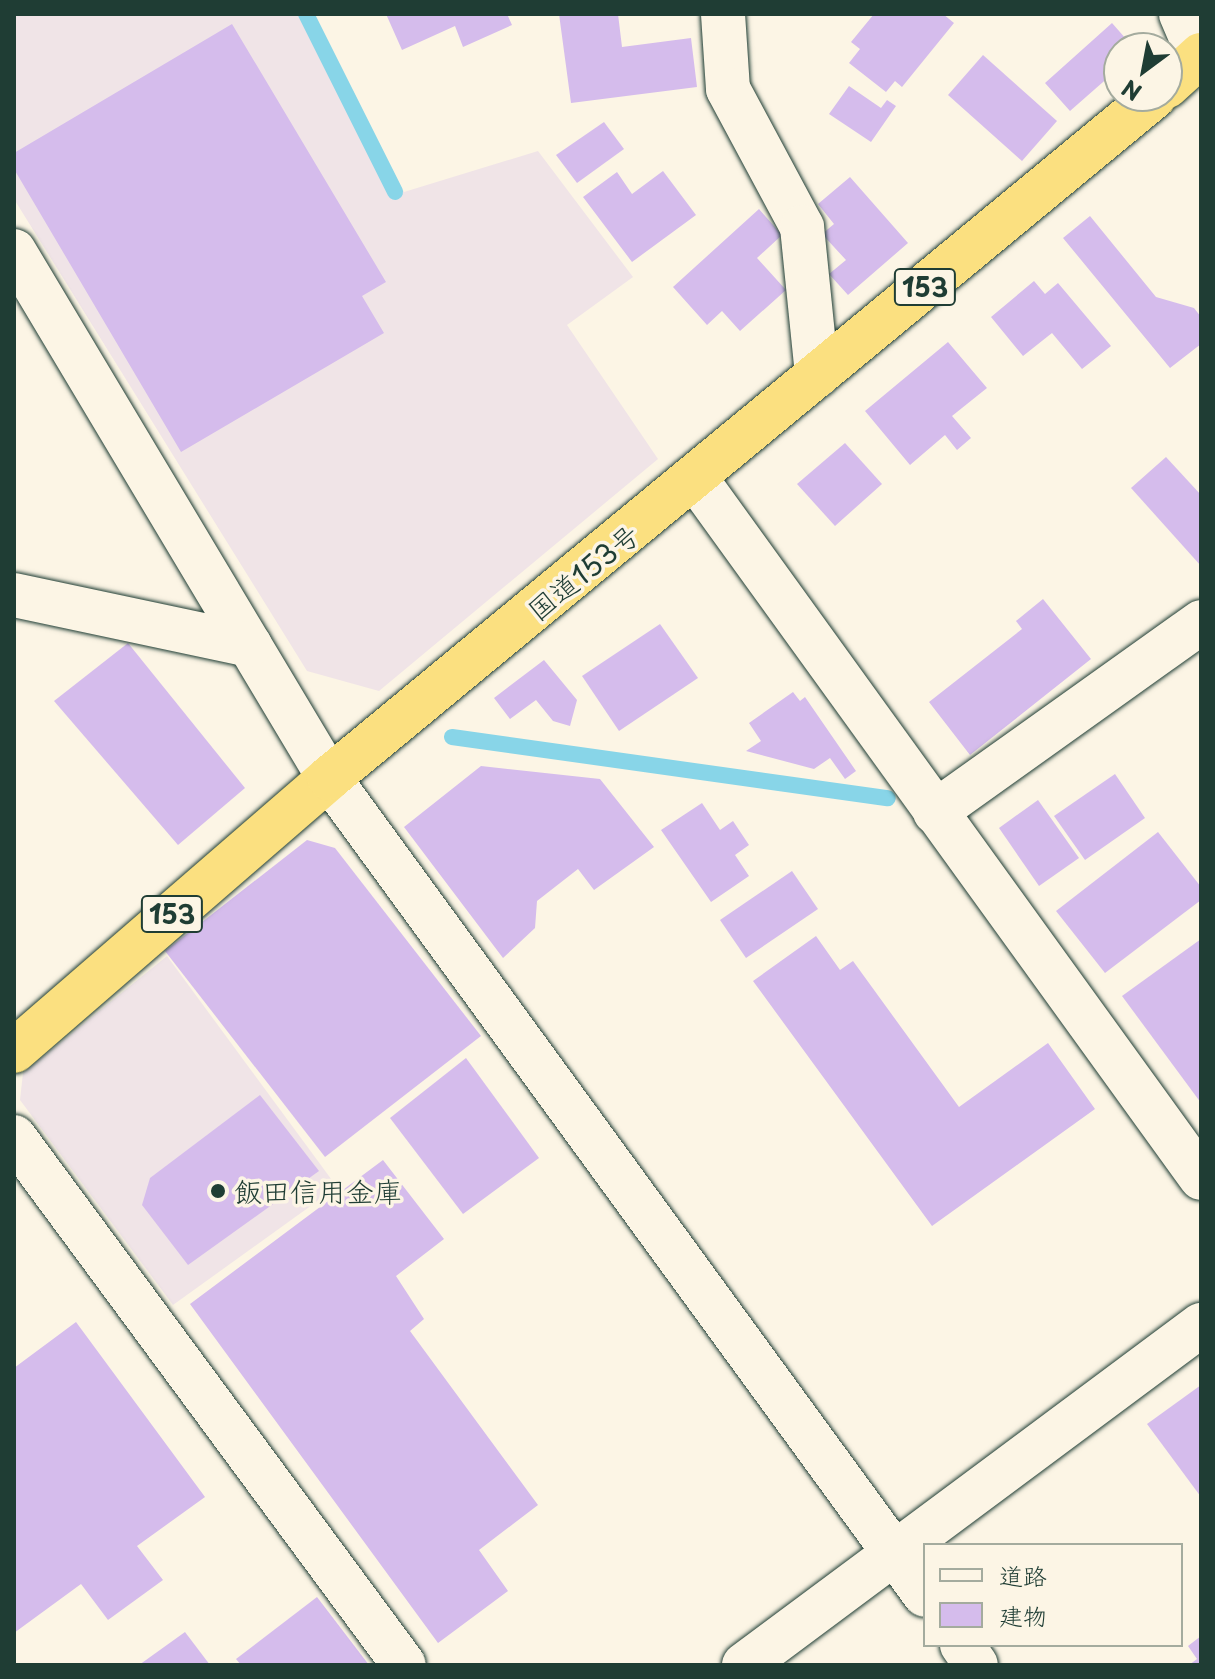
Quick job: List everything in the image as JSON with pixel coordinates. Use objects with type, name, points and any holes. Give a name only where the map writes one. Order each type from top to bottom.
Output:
[{"type":"highway","name":"国道153号","points":[[14,1051],[329,778],[696,479],[1136,112]]},
{"type":"street","points":[[723,14],[728,89],[802,227],[817,375]]},
{"type":"street","points":[[1181,14],[1192,65]]},
{"type":"street","points":[[14,251],[329,778],[923,1592]]},
{"type":"street","points":[[696,479],[1201,1178]]},
{"type":"street","points":[[14,595],[250,645]]},
{"type":"street","points":[[935,812],[1201,622]]},
{"type":"street","points":[[14,1137],[404,1665]]},
{"type":"street","points":[[744,1665],[896,1555],[1201,1325]]},
{"type":"street","points":[[963,1647],[976,1665]]},
{"type":"shaded area","points":[[14,14],[304,14],[404,192],[538,151],[633,277],[567,325],[658,459],[379,691],[307,671],[14,199]]},
{"type":"shaded area","points":[[167,956],[337,1187],[173,1305],[20,1100],[23,1073]]},
{"type":"building","points":[[386,14],[507,14],[512,25],[463,47],[455,26],[402,50]]},
{"type":"building","points":[[559,14],[618,14],[622,47],[691,38],[697,87],[571,103]]},
{"type":"building","points":[[874,14],[943,14],[954,23],[902,87],[895,81],[886,92],[849,63],[860,49],[851,42]]},
{"type":"building","points":[[1112,23],[1120,32],[1103,32],[1103,82],[1070,111],[1045,83]]},
{"type":"building","points":[[232,24],[386,282],[362,296],[384,333],[181,452],[14,169],[14,153]]},
{"type":"building","points":[[983,55],[1057,121],[1022,161],[948,95]]},
{"type":"building","points":[[849,86],[881,108],[887,100],[896,106],[871,142],[829,114]]},
{"type":"building","points":[[604,122],[624,149],[577,183],[556,155]]},
{"type":"building","points":[[663,171],[696,215],[632,262],[583,197],[617,172],[632,194]]},
{"type":"building","points":[[850,177],[908,243],[848,295],[829,274],[846,260],[822,234],[834,224],[818,204]]},
{"type":"building","points":[[759,209],[782,235],[757,258],[786,290],[740,331],[722,311],[707,325],[673,287]]},
{"type":"building","points":[[1090,216],[1156,297],[1194,308],[1201,317],[1201,344],[1170,368],[1063,238]]},
{"type":"building","points":[[1034,281],[1045,294],[1058,283],[1111,346],[1082,369],[1052,333],[1023,356],[991,317]]},
{"type":"building","points":[[948,342],[987,388],[952,416],[971,438],[957,450],[945,435],[910,465],[865,411]]},
{"type":"building","points":[[845,443],[882,484],[835,526],[797,484]]},
{"type":"building","points":[[1166,457],[1201,495],[1201,566],[1131,488]]},
{"type":"building","points":[[1043,599],[1091,659],[970,755],[929,702],[1022,629],[1016,621]]},
{"type":"building","points":[[660,624],[698,678],[619,731],[582,676]]},
{"type":"building","points":[[128,643],[245,788],[178,845],[54,701]]},
{"type":"building","points":[[544,660],[577,700],[570,726],[553,721],[536,700],[510,719],[494,698]]},
{"type":"building","points":[[793,692],[800,701],[805,697],[856,771],[845,779],[830,758],[814,769],[746,751],[761,741],[749,723]]},
{"type":"building","points":[[481,766],[600,779],[654,847],[594,890],[578,869],[537,901],[535,928],[503,958],[404,827]]},
{"type":"building","points":[[1115,774],[1145,818],[1085,860],[1054,816]]},
{"type":"building","points":[[1038,800],[1079,858],[1039,886],[999,828]]},
{"type":"building","points":[[702,803],[720,830],[733,821],[749,845],[735,855],[749,876],[711,902],[661,830]]},
{"type":"building","points":[[1158,832],[1201,887],[1201,900],[1105,973],[1056,911]]},
{"type":"building","points":[[307,840],[335,848],[481,1036],[325,1157],[165,951]]},
{"type":"building","points":[[792,871],[818,909],[746,958],[720,920]]},
{"type":"building","points":[[816,936],[840,970],[853,961],[959,1107],[1048,1043],[1095,1109],[932,1226],[753,981]]},
{"type":"building","points":[[1201,939],[1201,1103],[1122,996]]},
{"type":"building","points":[[466,1058],[539,1158],[463,1214],[390,1118]]},
{"type":"building","name":"飯田信用金庫","points":[[260,1095],[319,1171],[188,1265],[142,1205],[150,1178]]},
{"type":"building","points":[[383,1160],[444,1239],[396,1276],[424,1319],[410,1331],[538,1505],[479,1550],[508,1591],[438,1643],[190,1304]]},
{"type":"building","points":[[76,1322],[205,1497],[137,1546],[163,1580],[108,1620],[81,1584],[14,1633],[14,1368]]},
{"type":"building","points":[[1201,1385],[1201,1497],[1147,1424]]},
{"type":"building","points":[[317,1597],[369,1665],[241,1665],[236,1659]]},
{"type":"building","points":[[185,1632],[210,1665],[139,1665]]},
{"type":"building","points":[[1201,1636],[1201,1665],[1189,1665],[1197,1659],[1188,1646]]},
{"type":"waterway","points":[[306,14],[395,192]]},
{"type":"waterway","points":[[452,737],[888,798]]},
{"type":"place","name":"飯田信用金庫","points":[[218,1191]]}]
